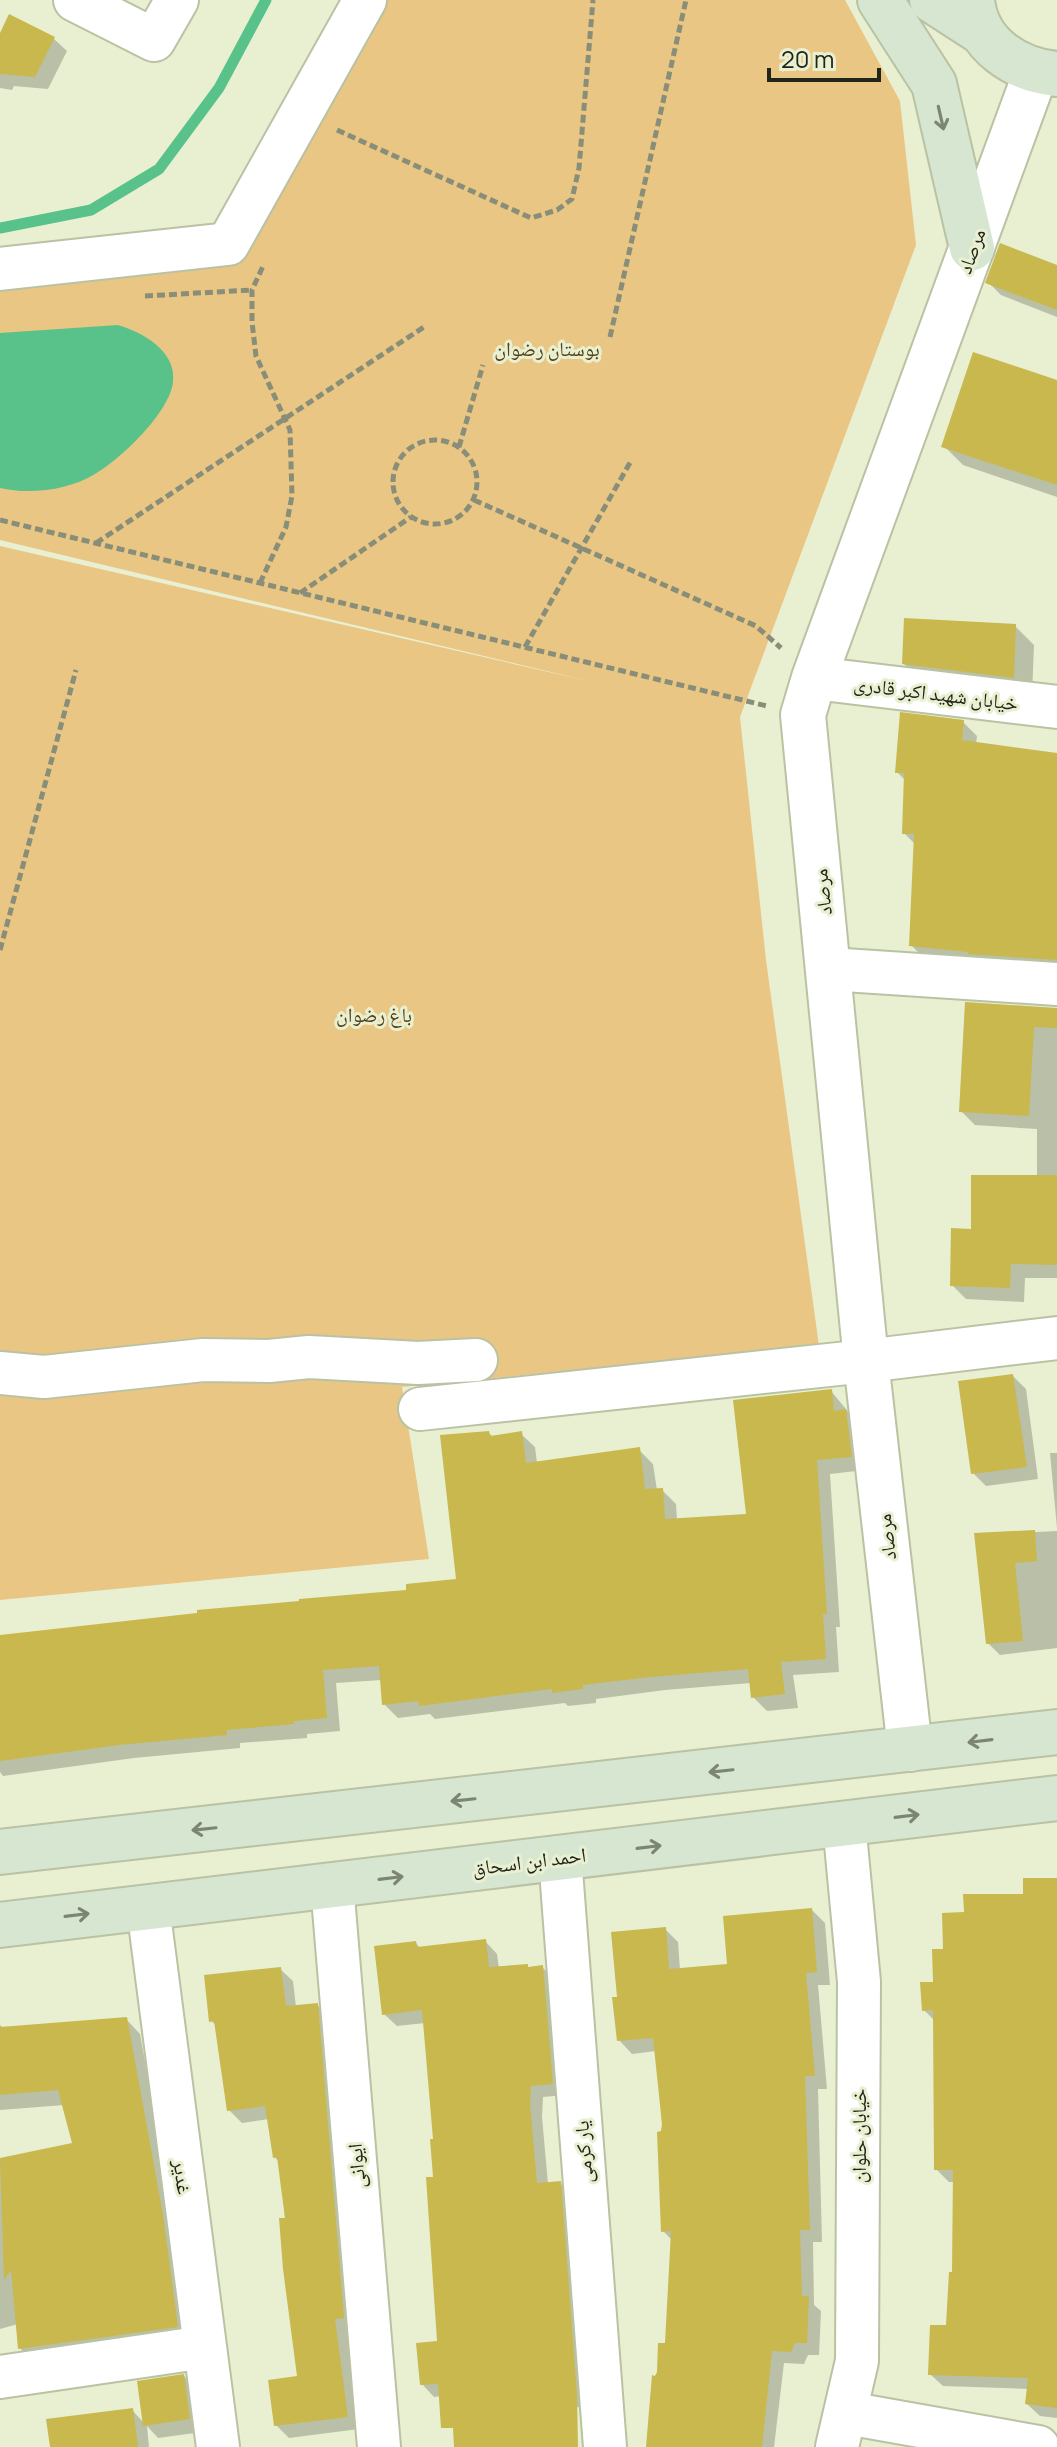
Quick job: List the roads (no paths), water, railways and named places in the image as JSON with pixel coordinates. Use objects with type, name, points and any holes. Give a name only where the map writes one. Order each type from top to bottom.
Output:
[{"type":"main road","points":[[880,0],[934,84],[972,248]]},
{"type":"main road","points":[[932,0],[978,16],[997,51],[1015,64],[1046,73]]},
{"type":"main road","points":[[0,1852],[1057,1732]]},
{"type":"main road","name":"احمد ابن اسحاق","points":[[0,1925],[1057,1798]]},
{"type":"street","points":[[75,0],[154,40],[177,0]]},
{"type":"street","points":[[0,269],[228,244],[365,0]]},
{"type":"street","name":"مرصاد","points":[[910,1749],[866,1361],[829,969],[809,696],[972,248],[1046,73]]},
{"type":"street","name":"خیابان شهید اکبر قادری","points":[[809,696],[1057,707]]},
{"type":"street","points":[[829,969],[1057,984]]},
{"type":"street","points":[[420,1409],[1057,1338]]},
{"type":"street","points":[[0,1373],[44,1377],[203,1360],[269,1361],[309,1357],[418,1363],[476,1360]]},
{"type":"street","name":"خیابان حلوان","points":[[842,2430],[857,2361],[859,1982],[844,1823]]},
{"type":"street","name":"یار کرمی","points":[[560,1857],[605,2447]]},
{"type":"street","name":"ایوانی","points":[[332,1885],[379,2447]]},
{"type":"street","name":"غدیر","points":[[148,1907],[218,2447]]},
{"type":"street","points":[[0,2377],[205,2347]]},
{"type":"street","points":[[842,2430],[1038,2447]]},
{"type":"waterway","points":[[0,228],[91,210],[159,169],[219,88],[266,0]]},
{"type":"park label","name":"بوستان رضوان","points":[[547,348]]},
{"type":"park label","name":"باغ رضوان","points":[[374,1014]]}]
